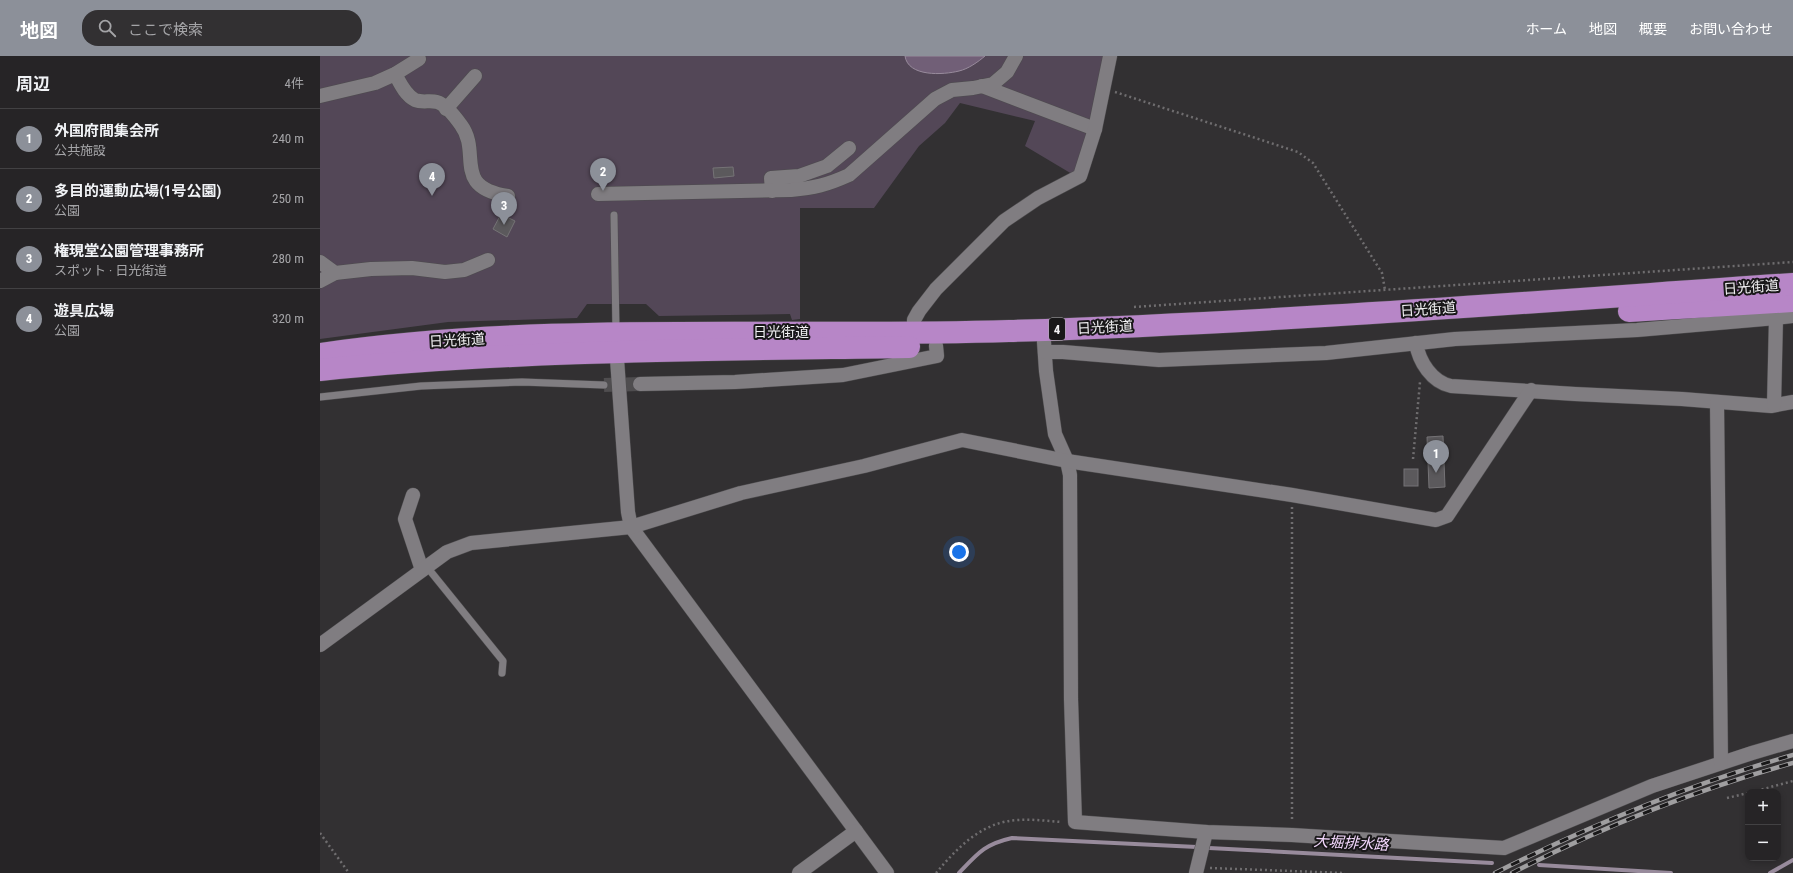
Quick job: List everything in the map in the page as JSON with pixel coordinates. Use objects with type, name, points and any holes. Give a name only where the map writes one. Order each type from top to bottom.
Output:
[{"type":"highway","name":"日光街道","points":[[320,354],[379,346],[442,340],[616,342],[913,340],[1007,331],[1190,323],[1414,310],[1793,284]]},
{"type":"highway","name":"日光街道","points":[[913,340],[936,346],[1044,347],[1793,301]]},
{"type":"highway","name":"日光街道","points":[[320,370],[616,342]]},
{"type":"street","points":[[598,194],[772,191],[816,188],[849,175],[935,99],[952,90],[993,84],[1007,72],[1016,56]]},
{"type":"street","points":[[913,340],[914,320],[936,289],[1004,221],[1038,198],[1080,176],[1095,130],[1110,56]]},
{"type":"street","points":[[320,96],[330,92],[375,83],[395,74],[419,59]]},
{"type":"street","points":[[395,74],[406,93],[415,100],[438,102],[461,124],[467,136],[471,172],[481,187],[492,193],[508,196]]},
{"type":"street","points":[[446,109],[475,76]]},
{"type":"street","points":[[982,86],[1095,130]]},
{"type":"street","points":[[772,191],[771,178],[799,176],[827,166],[849,148]]},
{"type":"street","points":[[320,281],[335,273],[371,269],[412,268],[445,272],[464,270],[488,260]]},
{"type":"street","points":[[320,262],[335,273]]},
{"type":"street","points":[[1793,316],[1637,330],[1455,339],[1326,353],[1159,360],[1063,352],[1044,347],[1055,434],[1067,461],[1070,475],[1071,699],[1075,822],[1206,832],[1292,835],[1504,848],[1652,786],[1793,741]]},
{"type":"street","points":[[1774,405],[1776,318]]},
{"type":"street","points":[[616,342],[628,512],[631,527],[887,873]]},
{"type":"street","points":[[1416,343],[1418,354],[1422,362],[1436,380],[1451,386],[1774,405],[1793,402]]},
{"type":"street","points":[[640,384],[734,382],[843,374],[937,356],[936,346]]},
{"type":"street","points":[[320,645],[447,552],[471,543],[631,527],[742,493],[864,466],[962,440],[1067,461],[1292,495],[1436,520],[1447,516],[1531,390]]},
{"type":"street","points":[[1718,402],[1721,763]]},
{"type":"street","points":[[413,495],[405,519],[424,569]]},
{"type":"street","points":[[799,873],[856,831]]},
{"type":"street","points":[[1197,870],[1206,832]]},
{"type":"lane","points":[[614,215],[616,342]]},
{"type":"lane","points":[[320,397],[420,386],[522,382],[604,385]]},
{"type":"lane","points":[[424,569],[503,661],[502,673]]},
{"type":"path","points":[[1104,88],[1298,152],[1313,163],[1382,273],[1385,290]]},
{"type":"path","points":[[1132,307],[1793,262]]},
{"type":"path","points":[[1413,459],[1422,362]]},
{"type":"path","points":[[1292,495],[1292,835]]},
{"type":"path","points":[[1763,789],[1793,781]]},
{"type":"path","points":[[1727,798],[1745,794]]},
{"type":"path","points":[[936,873],[966,841],[983,830],[999,823],[1018,820],[1075,822]]},
{"type":"path","points":[[320,833],[349,873]]},
{"type":"path","points":[[1197,870],[1345,873]]},
{"type":"shaded area","points":[[320,56],[1105,56],[1078,170],[1072,174],[1025,146],[1035,121],[960,103],[945,123],[919,146],[874,208],[800,208],[800,319],[792,320],[790,314],[659,316],[646,304],[587,304],[577,318],[448,322],[320,339]]},
{"type":"shaded area","points":[[905,56],[985,56],[973,65],[962,70],[936,74],[919,71],[912,68]]},
{"type":"building","points":[[733,167],[734,176],[714,178],[713,168]]},
{"type":"building","points":[[501,214],[515,221],[507,237],[493,229]]},
{"type":"building","points":[[1443,436],[1445,487],[1429,488],[1427,437]]},
{"type":"building","points":[[1404,469],[1418,469],[1418,486],[1404,486]]},
{"type":"waterway","name":"大堀排水路","points":[[959,873],[988,846],[1012,838],[1197,847]]},
{"type":"waterway","name":"大堀排水路","points":[[1209,848],[1492,863]]},
{"type":"waterway","name":"大堀排水路","points":[[1770,873],[1793,860]]},
{"type":"waterway","name":"大堀排水路","points":[[1539,865],[1671,873]]},
{"type":"tunnel","points":[[604,385],[640,384]]},
{"type":"railway","points":[[1495,873],[1568,838],[1641,807],[1716,779],[1793,755]]},
{"type":"railway","points":[[1512,873],[1580,840],[1650,811],[1721,785],[1793,763]]},
{"type":"place","name":"多目的運動広場(1号公園)","points":[[603,191]]},
{"type":"place","name":"遊具広場","points":[[432,196]]},
{"type":"place","name":"権現堂公園管理事務所","points":[[504,225]]},
{"type":"place","name":"外国府間集会所","points":[[1436,473]]}]
